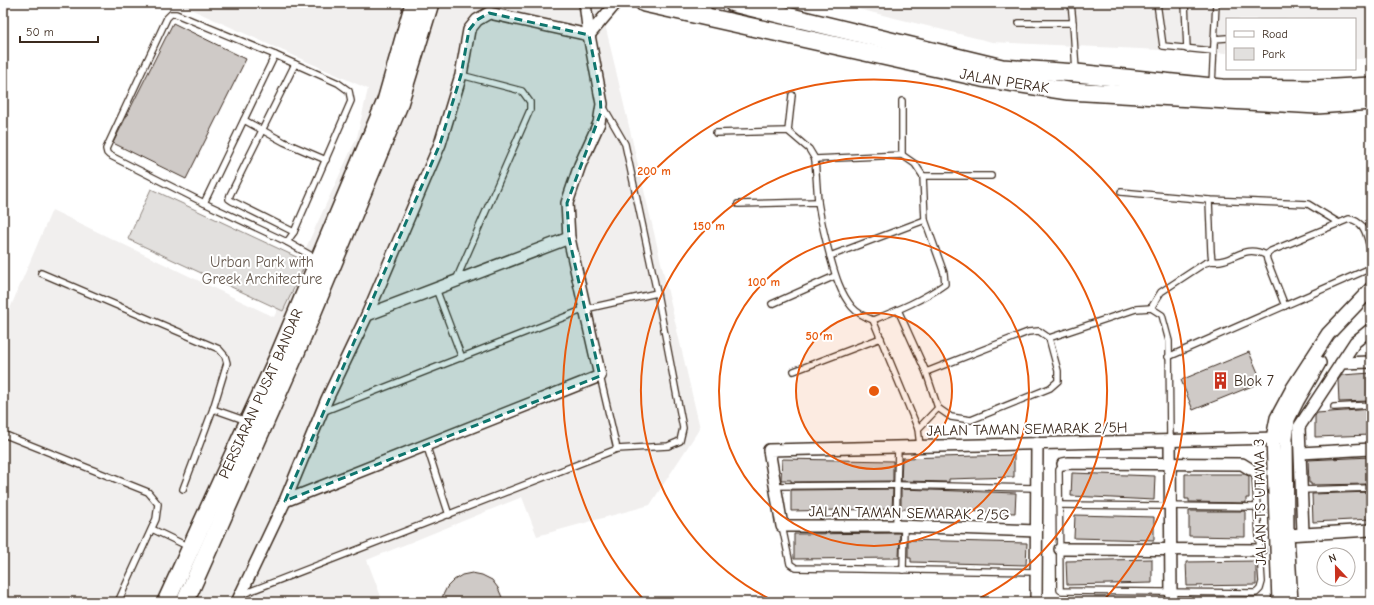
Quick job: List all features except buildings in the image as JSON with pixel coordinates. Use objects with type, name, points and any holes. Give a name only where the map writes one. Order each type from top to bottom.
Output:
[{"type":"main road","name":"PERSIARAN PUSAT BANDAR","points":[[166,602],[249,422],[386,101],[414,3]]},
{"type":"main road","name":"PERSIARAN PUSAT BANDAR","points":[[186,602],[294,357],[398,107],[430,3]]},
{"type":"main road","name":"JALAN PERAK","points":[[644,3],[707,10],[982,78],[1068,91],[1317,105],[1371,101]]},
{"type":"main road","name":"JALAN PERAK","points":[[733,3],[1002,68],[1076,73],[1212,87],[1317,89],[1371,86]]},
{"type":"street","points":[[285,501],[600,376],[569,238],[567,203],[580,165],[599,123],[602,104],[589,35],[586,3]]},
{"type":"street","points":[[589,35],[616,3]]},
{"type":"street","points":[[239,598],[285,501],[322,412],[367,316],[440,144],[461,75],[469,30],[477,20],[489,13],[589,35]]},
{"type":"street","points":[[367,316],[569,238]]},
{"type":"street","name":"JALAN TS UTAMA 3","points":[[1291,602],[1280,438],[1277,418],[1296,382],[1328,334],[1371,289]]},
{"type":"street","name":"JALAN TS UTAMA 3","points":[[1279,602],[1280,438],[1297,400],[1330,343],[1371,301]]},
{"type":"street","points":[[1303,534],[1299,427],[1355,342],[1371,328]]},
{"type":"street","points":[[1341,363],[1371,362]]},
{"type":"street","name":"JALAN TAMAN SEMARAK 2/5H","points":[[775,486],[769,450],[1280,438]]},
{"type":"street","points":[[1170,440],[1171,597]]},
{"type":"street","points":[[1036,602],[1037,443]]},
{"type":"street","points":[[1301,453],[1371,449]]},
{"type":"street","points":[[1063,464],[1242,464],[1250,469]]},
{"type":"street","points":[[775,486],[782,526]]},
{"type":"street","name":"JALAN TAMAN SEMARAK 2/5G","points":[[782,526],[900,526],[1036,531]]},
{"type":"street","points":[[1287,535],[1371,530]]},
{"type":"street","points":[[1060,549],[1260,550]]},
{"type":"lane","points":[[914,3],[919,3]]},
{"type":"lane","points":[[1071,3],[1076,73]]},
{"type":"lane","points":[[1157,3],[1163,46],[1214,51]]},
{"type":"lane","points":[[1185,3],[1187,48]]},
{"type":"lane","points":[[1212,87],[1216,3]]},
{"type":"lane","points":[[288,242],[294,232],[351,101],[349,91],[338,84],[275,55],[176,14],[171,14],[106,149],[107,153],[204,203],[288,242],[319,260]]},
{"type":"lane","points":[[1019,23],[1073,23]]},
{"type":"lane","points":[[1214,39],[1226,38]]},
{"type":"lane","points":[[204,203],[275,55]]},
{"type":"lane","points":[[294,232],[229,199],[295,64]]},
{"type":"lane","points":[[456,282],[530,110],[530,102],[522,91],[461,75]]},
{"type":"lane","points":[[788,131],[792,95]]},
{"type":"lane","points":[[902,101],[902,155]]},
{"type":"lane","points":[[239,598],[617,449],[668,446],[680,440],[683,428],[657,293],[625,144],[602,104]]},
{"type":"lane","points":[[244,120],[326,160]]},
{"type":"lane","points":[[716,133],[788,131],[809,149],[815,159],[818,202],[822,229],[835,276],[852,307],[861,315],[873,320],[918,429],[920,446]]},
{"type":"lane","points":[[815,159],[902,155],[915,164],[923,176],[925,220],[944,273],[945,284],[937,290],[898,310],[873,320]]},
{"type":"lane","points":[[923,176],[991,176]]},
{"type":"lane","points":[[1121,192],[1209,200],[1308,204],[1339,223]]},
{"type":"lane","points":[[1209,200],[1212,260]]},
{"type":"lane","points":[[738,204],[818,202]]},
{"type":"lane","points":[[830,256],[925,220]]},
{"type":"lane","points":[[1151,308],[1161,292],[1205,263],[1212,260],[1223,260],[1252,250],[1266,254],[1349,220],[1356,220],[1362,225],[1371,252]]},
{"type":"lane","points":[[1266,254],[1284,306]]},
{"type":"lane","points":[[1168,357],[1371,268]]},
{"type":"lane","points":[[41,273],[219,349],[225,356],[227,364],[213,409],[183,489]]},
{"type":"lane","points":[[772,304],[835,276]]},
{"type":"lane","points":[[436,289],[462,358]]},
{"type":"lane","points":[[322,412],[585,309],[657,293]]},
{"type":"lane","points":[[1049,338],[1136,309],[1151,308],[1162,315],[1169,341],[1170,440]]},
{"type":"lane","points":[[898,310],[926,372],[938,408],[951,418],[971,420],[1050,388],[1058,381],[1058,371],[1049,338],[1039,331],[1028,332],[926,372]]},
{"type":"lane","points":[[794,371],[881,338]]},
{"type":"lane","points":[[600,376],[617,449]]},
{"type":"lane","points":[[1334,407],[1371,405]]},
{"type":"lane","points":[[918,429],[938,408]]},
{"type":"lane","points":[[213,409],[249,422]]},
{"type":"lane","points":[[3,434],[148,492],[158,504],[156,519],[152,529],[118,602]]},
{"type":"lane","points":[[426,444],[449,515]]},
{"type":"lane","points":[[898,446],[897,486],[903,570]]},
{"type":"lane","points":[[1063,464],[1059,470],[1060,590],[1171,597],[1256,593],[1260,589],[1262,582],[1255,476],[1250,469]]},
{"type":"lane","points":[[775,486],[1036,488]]},
{"type":"lane","points":[[1301,490],[1371,488]]},
{"type":"lane","points":[[1059,505],[1257,507]]},
{"type":"lane","points":[[782,526],[790,564],[793,567],[1036,572]]},
{"type":"lane","points":[[152,529],[191,548]]},
{"type":"highlighted area","points":[[489,13],[589,35],[600,92],[601,112],[567,203],[569,238],[600,376],[285,501],[440,144],[461,75],[469,30],[477,20]]},
{"type":"shaded area","points":[[177,3],[600,3],[700,428],[650,505],[537,536],[522,497],[367,560],[383,602],[3,602],[3,325],[52,210],[274,317],[357,137],[368,89]]},
{"type":"shaded area","points":[[834,3],[1371,3],[1371,59],[1356,59],[1356,18],[1226,18],[1226,53],[992,42]]},
{"type":"green space","name":"Urban Park with Greek Architecture","points":[[151,189],[305,261],[305,265],[283,311],[128,239]]},
{"type":"place","name":"Blok 7","points":[[1221,381]]}]
